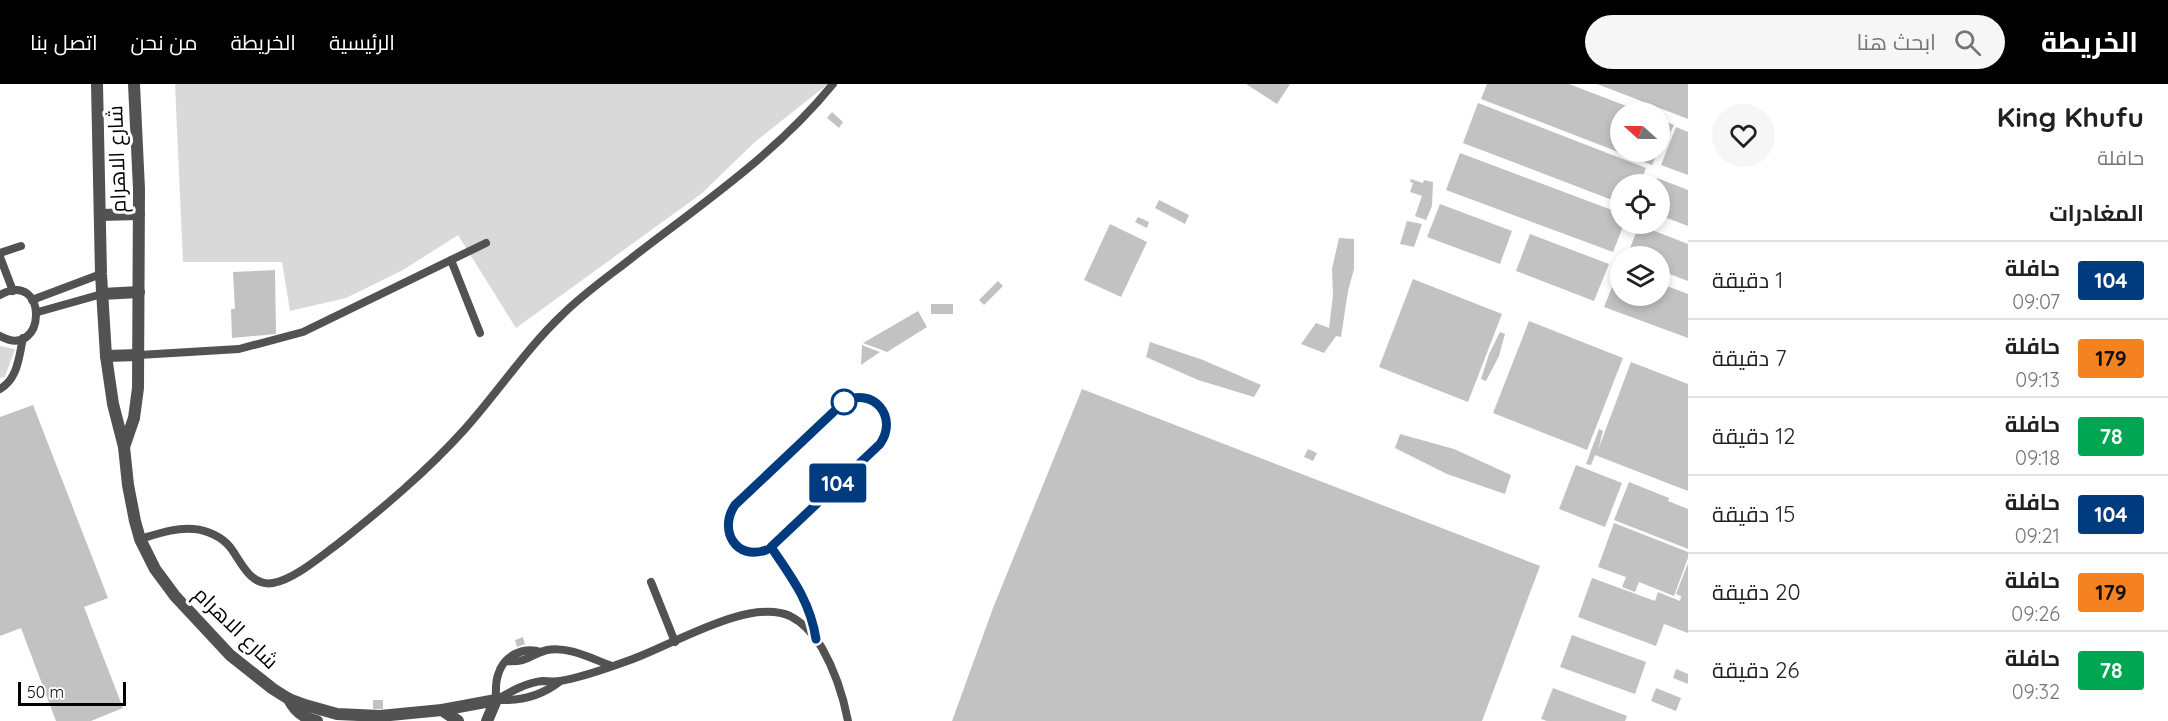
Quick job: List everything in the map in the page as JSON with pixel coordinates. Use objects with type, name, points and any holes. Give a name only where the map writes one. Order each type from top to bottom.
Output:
[{"type":"street","name":"شارع الاهرام","points":[[97,84],[101,274],[106,356],[113,404],[124,447],[131,503],[140,539],[164,583],[216,642],[258,678],[289,699],[321,710],[354,716],[387,716],[442,710],[496,700]]},
{"type":"street","name":"شارع الاهرام","points":[[124,447],[136,403],[139,355],[139,214],[134,84]]},
{"type":"street","points":[[100,215],[139,214]]},
{"type":"street","points":[[102,294],[139,292]]},
{"type":"street","points":[[106,356],[139,355]]},
{"type":"street","points":[[289,699],[297,712],[317,721]]},
{"type":"street","points":[[487,721],[496,700]]},
{"type":"street","points":[[442,710],[458,721]]},
{"type":"lane","points":[[140,539],[164,532],[203,530],[229,546],[249,574],[263,583],[281,580],[311,564],[391,501],[441,454],[487,404],[549,328],[570,307],[765,156],[807,116],[833,84]]},
{"type":"lane","points":[[139,355],[239,349],[303,332],[486,243]]},
{"type":"lane","points":[[13,291],[0,255],[21,246]]},
{"type":"lane","points":[[451,260],[480,333]]},
{"type":"lane","points":[[32,300],[101,274]]},
{"type":"lane","points":[[0,295],[13,291],[24,293],[32,300],[38,312],[33,330],[23,338],[10,340],[0,336]]},
{"type":"lane","points":[[38,312],[102,294]]},
{"type":"lane","points":[[0,389],[14,376],[23,338]]},
{"type":"lane","points":[[860,397],[876,403],[887,421],[880,444],[771,547],[754,553],[741,549],[735,543],[730,537],[727,522],[735,505],[844,402],[860,397]]},
{"type":"lane","points":[[771,547],[808,606],[816,639]]},
{"type":"lane","points":[[651,582],[675,642]]},
{"type":"lane","points":[[496,700],[517,700],[536,695],[559,682],[612,666],[733,618],[771,611],[789,616],[805,626],[816,639],[830,663],[848,721]]},
{"type":"lane","points":[[496,700],[497,676],[506,661],[525,660],[542,652],[564,650],[612,666]]},
{"type":"lane","points":[[496,700],[524,685],[541,681],[559,682]]},
{"type":"shaded area","points":[[175,84],[828,84],[756,141],[701,194],[516,328],[458,235],[403,270],[346,298],[290,311],[282,262],[183,262]]},
{"type":"shaded area","points":[[0,346],[15,349],[5,377],[0,378]]},
{"type":"building","points":[[1246,84],[1290,84],[1277,104]]},
{"type":"building","points":[[1487,84],[1569,84],[1616,102],[1610,102],[1610,149],[1481,99]]},
{"type":"building","points":[[1597,84],[1688,84],[1688,119],[1670,112],[1670,102],[1644,102]]},
{"type":"building","points":[[1478,103],[1610,154],[1610,162],[1630,162],[1646,168],[1644,174],[1610,174],[1610,199],[1463,143]]},
{"type":"building","points":[[832,112],[843,122],[839,128],[827,118]]},
{"type":"building","points":[[1676,127],[1688,132],[1688,175],[1661,165],[1662,162],[1670,162],[1670,142]]},
{"type":"building","points":[[1460,153],[1610,209],[1610,234],[1620,234],[1615,246],[1610,246],[1610,251],[1446,190]]},
{"type":"building","points":[[1411,179],[1423,183],[1424,180],[1433,182],[1432,206],[1426,220],[1415,216],[1422,196],[1410,192],[1413,183],[1410,182]]},
{"type":"building","points":[[1670,183],[1688,190],[1688,226],[1670,219]]},
{"type":"building","points":[[1159,200],[1189,215],[1185,224],[1155,208]]},
{"type":"building","points":[[1440,204],[1512,231],[1500,264],[1427,237]]},
{"type":"building","points":[[1138,217],[1149,222],[1147,228],[1135,222]]},
{"type":"building","points":[[1407,221],[1422,224],[1414,247],[1400,244]]},
{"type":"building","points":[[1110,224],[1147,242],[1121,297],[1084,280]]},
{"type":"building","points":[[1530,234],[1609,264],[1594,301],[1516,271]]},
{"type":"building","points":[[1636,234],[1662,234],[1688,244],[1688,281],[1670,274],[1670,246],[1631,246]]},
{"type":"building","points":[[1339,238],[1354,239],[1354,269],[1341,337],[1336,336],[1324,353],[1301,344],[1316,323],[1329,328],[1333,295],[1332,269]]},
{"type":"building","points":[[275,270],[276,334],[232,338],[231,309],[235,309],[233,272]]},
{"type":"building","points":[[1413,279],[1502,314],[1468,402],[1379,367]]},
{"type":"building","points":[[998,281],[1003,286],[984,305],[979,300]]},
{"type":"building","points":[[1670,287],[1688,294],[1688,338],[1604,307],[1610,292],[1610,306],[1670,306]]},
{"type":"building","points":[[931,304],[953,304],[953,314],[931,314]]},
{"type":"building","points":[[918,311],[927,327],[887,352],[863,343]]},
{"type":"building","points":[[1529,321],[1623,358],[1587,450],[1493,413]]},
{"type":"building","points":[[1500,332],[1505,334],[1499,356],[1486,381],[1481,379],[1489,354]]},
{"type":"building","points":[[1150,342],[1203,360],[1261,385],[1254,397],[1198,380],[1146,357]]},
{"type":"building","points":[[862,345],[880,352],[861,365]]},
{"type":"building","points":[[1631,362],[1688,384],[1688,491],[1595,455],[1591,465],[1586,464],[1599,429],[1603,431],[1598,450]]},
{"type":"building","points":[[1082,389],[1540,566],[1482,721],[952,721],[993,608]]},
{"type":"building","points":[[33,405],[108,598],[84,607],[123,708],[91,721],[56,721],[21,628],[0,636],[0,417]]},
{"type":"building","points":[[1400,434],[1454,449],[1511,475],[1505,494],[1447,474],[1395,448]]},
{"type":"building","points":[[1308,449],[1317,453],[1313,461],[1304,457]]},
{"type":"building","points":[[1576,465],[1622,483],[1605,527],[1559,509]]},
{"type":"building","points":[[1629,482],[1669,498],[1668,501],[1688,509],[1688,549],[1614,520]]},
{"type":"building","points":[[1614,523],[1688,552],[1688,558],[1674,596],[1639,582],[1635,592],[1622,587],[1626,577],[1598,567]]},
{"type":"building","points":[[1688,563],[1688,633],[1664,624],[1656,646],[1578,617],[1592,578],[1655,601],[1658,592],[1680,601],[1681,596],[1676,594]]},
{"type":"building","points":[[1572,635],[1646,662],[1635,694],[1560,667]]},
{"type":"building","points":[[523,637],[525,644],[517,647],[515,640]]},
{"type":"building","points":[[1676,669],[1688,674],[1688,684],[1673,678]]},
{"type":"building","points":[[1553,688],[1627,716],[1625,721],[1547,721],[1541,719]]},
{"type":"building","points":[[1656,688],[1681,698],[1676,711],[1651,701]]},
{"type":"building","points":[[373,700],[383,700],[383,709],[373,709]]},
{"type":"bus line","name":"104","points":[[766,550],[749,552],[741,549],[730,537],[727,522],[735,505],[844,402],[860,397],[876,403],[887,421],[887,429],[880,444],[771,547],[808,606],[816,639]]}]
